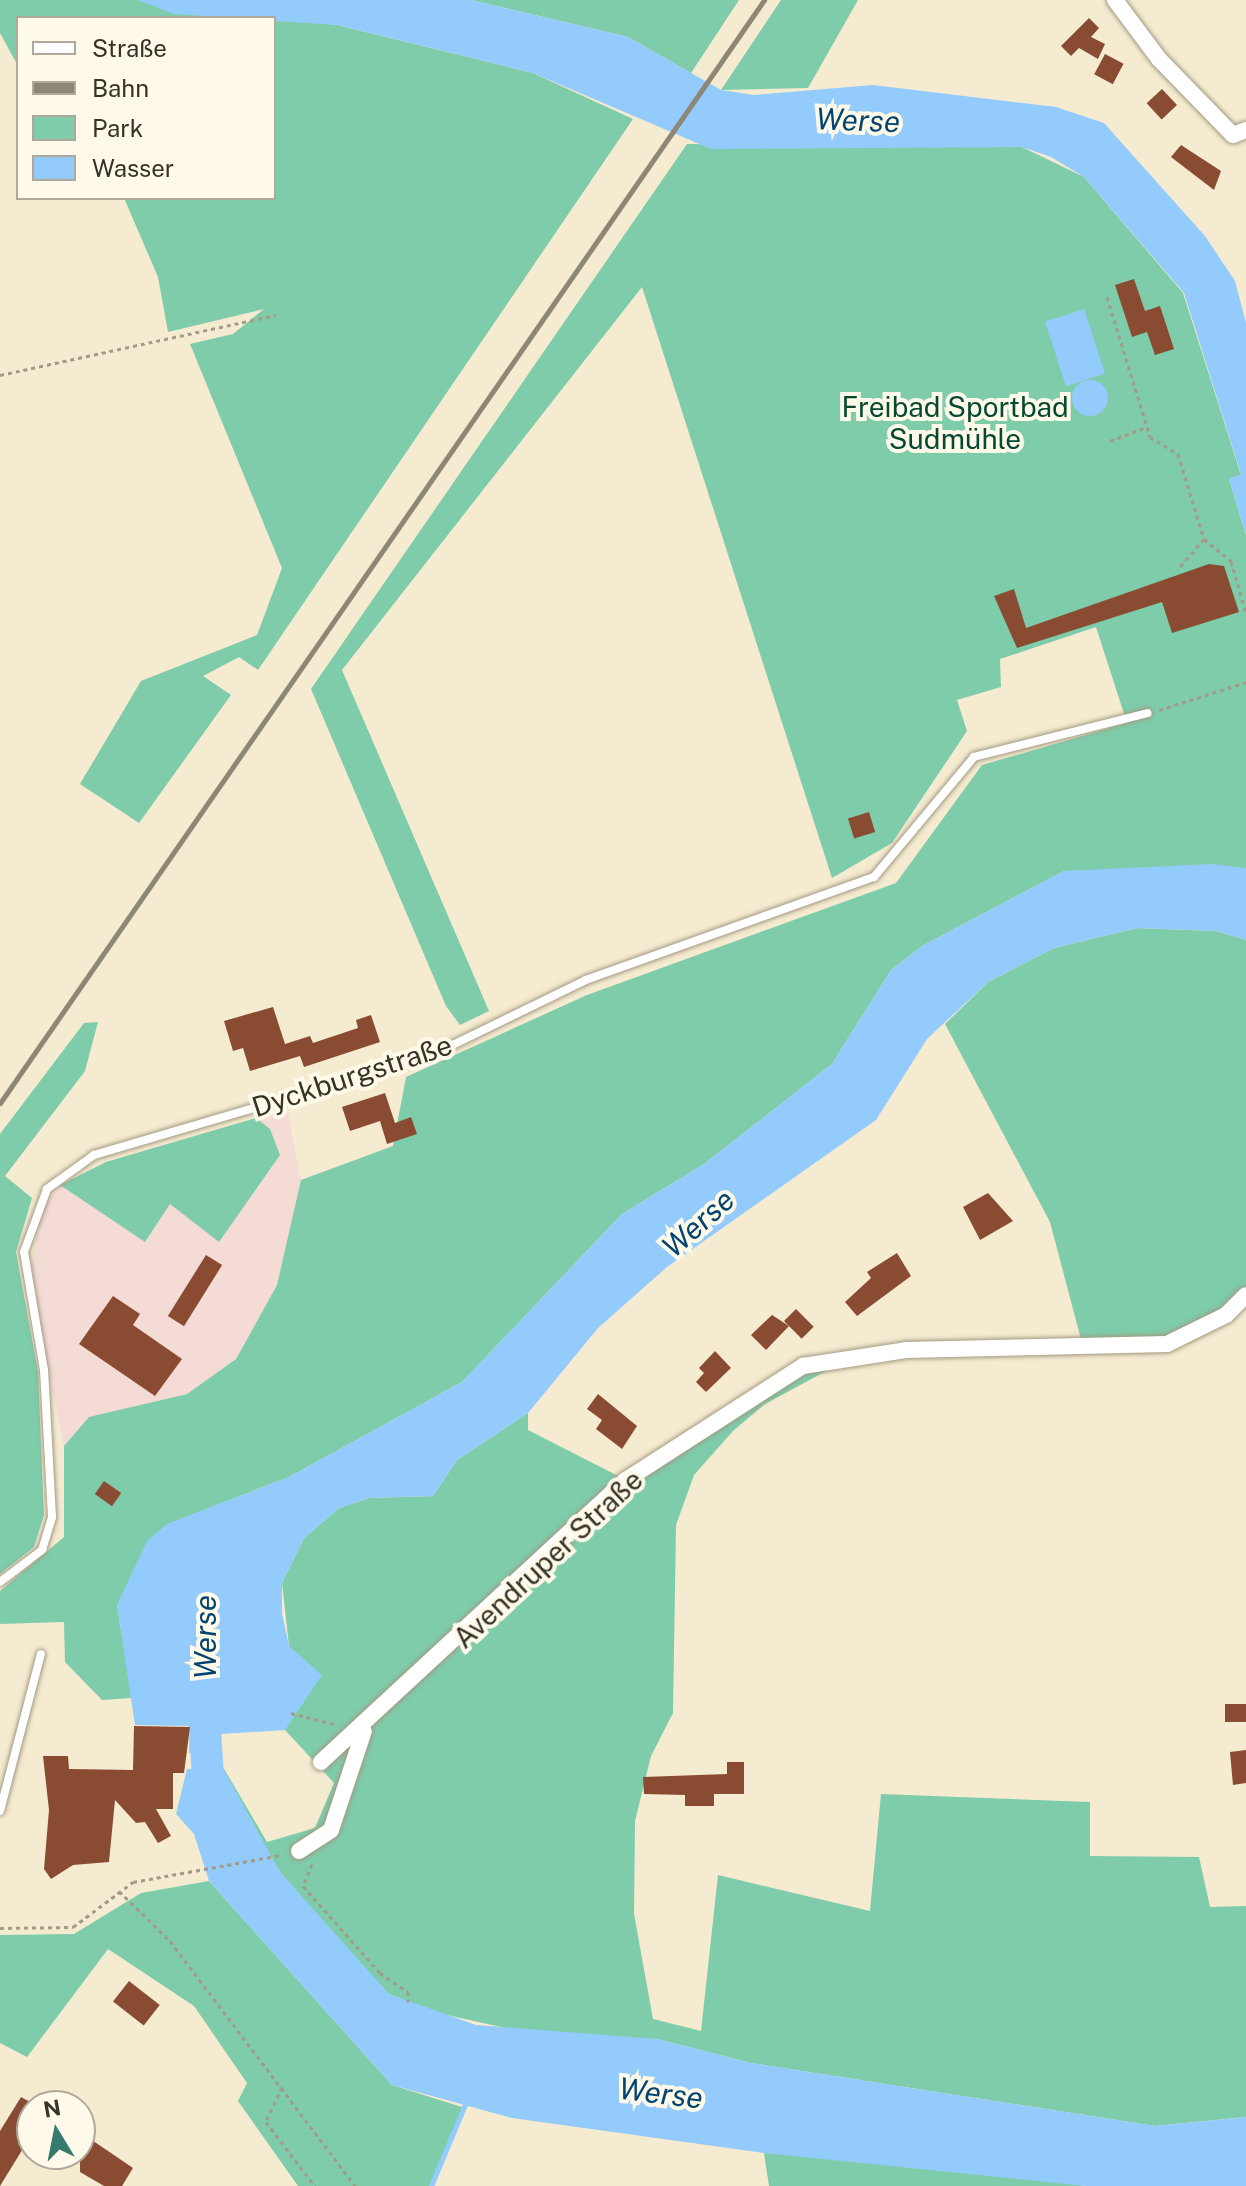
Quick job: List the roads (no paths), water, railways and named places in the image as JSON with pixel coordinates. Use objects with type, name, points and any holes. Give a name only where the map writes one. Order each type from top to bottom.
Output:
[{"type":"street","points":[[1115,0],[1159,59],[1233,135],[1246,130]]},
{"type":"street","name":"Avendruper Straße","points":[[299,1851],[323,1842],[365,1729],[626,1480],[803,1366],[906,1350],[1167,1344],[1226,1315],[1246,1295]]},
{"type":"street","points":[[321,1762],[365,1729]]},
{"type":"lane","name":"Dyckburgstraße","points":[[0,1582],[42,1550],[52,1517],[44,1370],[24,1252],[47,1189],[94,1155],[428,1057],[586,980],[874,877],[974,757],[1148,713]]},
{"type":"lane","points":[[0,1811],[41,1654]]},
{"type":"water","points":[[138,0],[471,0],[628,37],[721,90],[754,95],[873,85],[1056,107],[1104,123],[1205,236],[1235,281],[1246,323],[1246,535],[1229,479],[1241,474],[1184,293],[1084,177],[1051,157],[1022,147],[711,149],[533,73],[337,25],[276,21],[276,16],[174,14]]},
{"type":"water","points":[[1084,309],[1105,374],[1066,386],[1045,322]]},
{"type":"water","points":[[1090,380],[1103,385],[1108,398],[1103,411],[1090,416],[1077,411],[1072,398],[1077,385]]},
{"type":"water","points":[[1212,864],[1246,868],[1246,940],[1216,931],[1137,928],[1054,948],[988,982],[927,1039],[876,1120],[667,1267],[598,1328],[528,1413],[457,1460],[433,1496],[369,1498],[339,1508],[304,1538],[282,1583],[282,1613],[289,1646],[322,1675],[285,1730],[221,1734],[220,1755],[189,1753],[190,1726],[135,1725],[117,1605],[147,1541],[167,1524],[289,1477],[462,1382],[622,1214],[704,1164],[832,1064],[891,970],[922,946],[1064,871]]},
{"type":"water","points":[[223,1768],[280,1872],[389,1994],[476,2025],[657,2039],[751,2063],[1155,2126],[1246,2117],[1246,2186],[1087,2186],[764,2153],[512,2118],[392,2085],[209,1881],[194,1834],[176,1814],[187,1769]]},
{"type":"waterway","name":"Werse","points":[[204,1711],[210,1812]]},
{"type":"waterway","points":[[431,2186],[466,2102]]},
{"type":"railway","points":[[0,1103],[764,0]]},
{"type":"park label","name":"Freibad Sportbad Sudmühle","points":[[955,423]]}]
